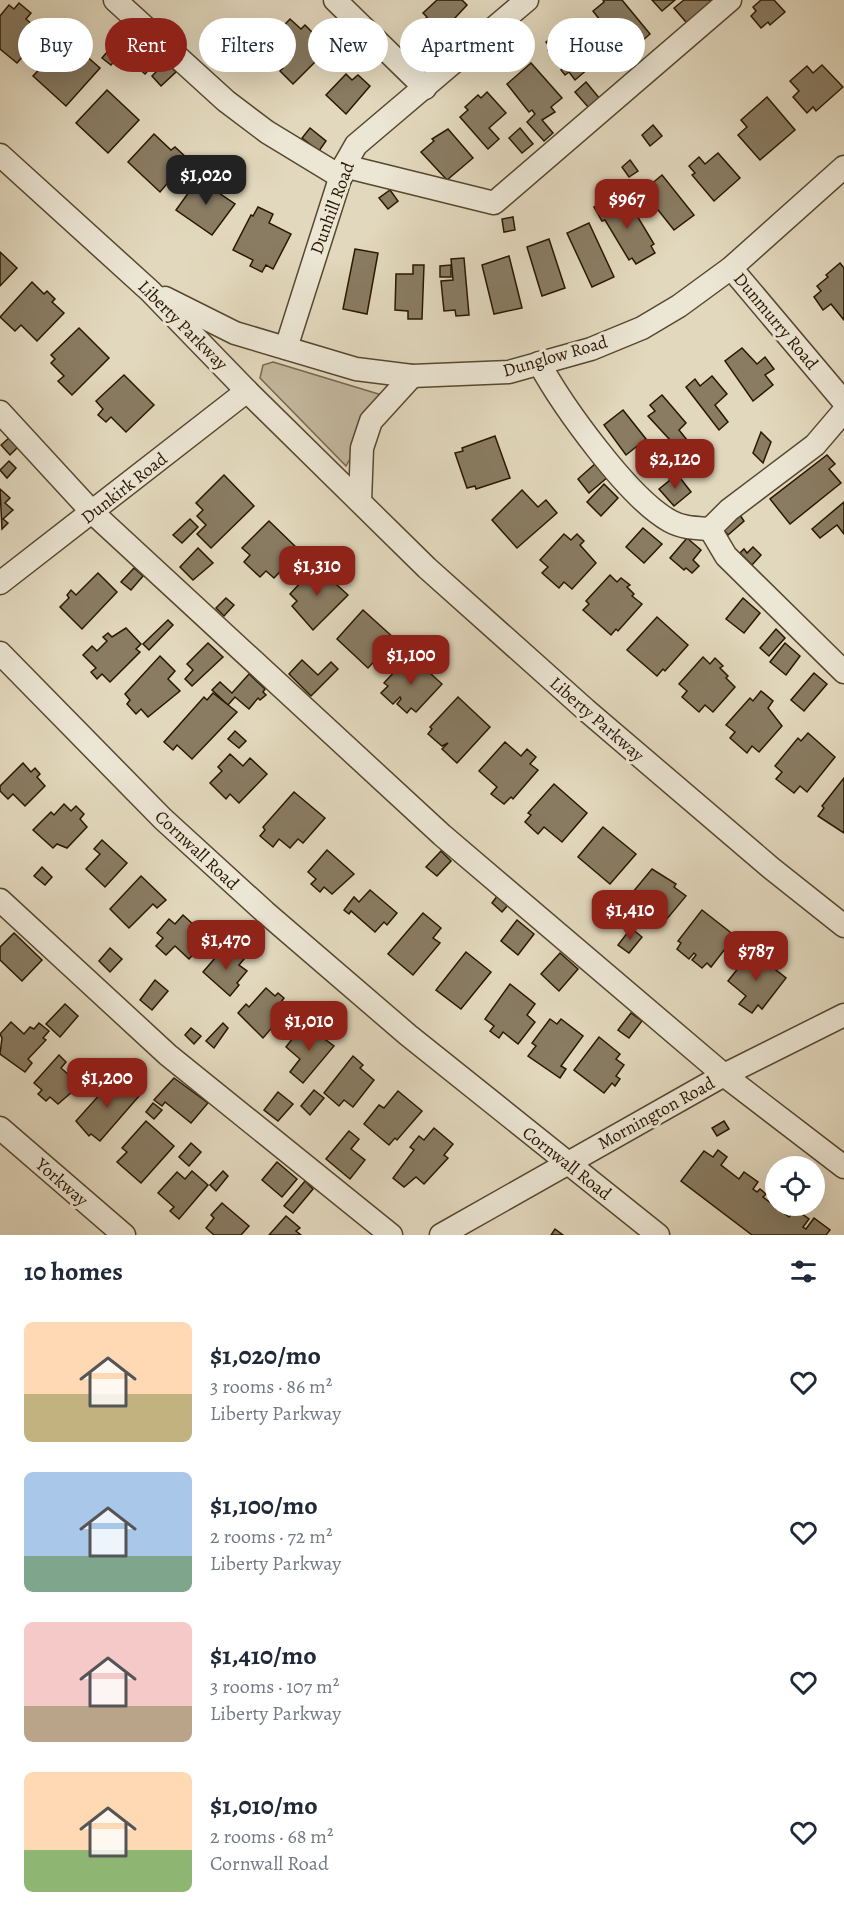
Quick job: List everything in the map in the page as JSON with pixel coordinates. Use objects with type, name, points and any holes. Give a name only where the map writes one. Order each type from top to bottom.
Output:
[{"type":"street","points":[[115,0],[226,100],[267,132],[343,171],[494,203],[730,0]]},
{"type":"street","points":[[335,0],[425,88]]},
{"type":"street","name":"Dunhill Road","points":[[286,348],[343,171],[357,145],[527,0]]},
{"type":"street","name":"Liberty Parkway","points":[[0,155],[150,291],[247,391],[427,567],[586,710],[771,868],[844,926]]},
{"type":"street","name":"Dunglow Road","points":[[150,291],[235,333],[356,369],[412,375],[509,372],[591,349],[642,328],[679,306],[731,268],[844,167]]},
{"type":"street","name":"Dunmurry Road","points":[[731,268],[844,402]]},
{"type":"street","points":[[539,363],[591,441],[645,500],[670,521],[687,527],[710,529],[729,510],[815,445],[844,411]]},
{"type":"street","points":[[360,501],[362,448],[371,421],[412,375]]},
{"type":"street","name":"Dunkirk Road","points":[[0,583],[93,513],[247,391]]},
{"type":"street","points":[[0,412],[93,513],[442,835],[724,1075],[844,1167]]},
{"type":"street","points":[[710,529],[726,556],[844,672]]},
{"type":"street","name":"Cornwall Road","points":[[0,653],[163,819],[256,904],[408,1035],[658,1235]]},
{"type":"street","points":[[0,900],[168,1055],[391,1235]]},
{"type":"street","name":"Mornington Road","points":[[441,1235],[724,1075],[844,1016]]},
{"type":"street","name":"Yorkway","points":[[0,1128],[124,1235]]},
{"type":"shaded area","points":[[273,362],[385,396],[346,466],[260,378],[263,365]]},
{"type":"building","points":[[437,0],[462,0],[467,5],[455,18],[426,18],[423,13]]},
{"type":"building","points":[[603,0],[622,0],[637,18],[598,18],[593,11],[604,2]]},
{"type":"building","points":[[652,0],[675,0],[662,11]]},
{"type":"building","points":[[684,0],[710,0],[716,7],[691,28],[674,8]]},
{"type":"building","points":[[761,0],[774,0],[785,12],[770,25],[768,22],[761,28],[751,16],[756,11],[753,7]]},
{"type":"building","points":[[19,3],[31,13],[27,18],[18,18],[17,63],[0,49],[0,16],[9,5],[14,9]]},
{"type":"building","points":[[296,24],[301,29],[305,25],[308,28],[308,69],[293,84],[281,72],[296,72]]},
{"type":"building","points":[[645,28],[650,34],[645,38]]},
{"type":"building","points":[[93,62],[100,68],[66,106],[33,76],[37,72],[93,72]]},
{"type":"building","points":[[822,65],[843,87],[816,111],[813,107],[807,113],[793,97],[799,91],[790,81],[807,66],[813,73]]},
{"type":"building","points":[[535,68],[562,98],[551,107],[555,112],[542,120],[553,133],[544,141],[527,122],[535,114],[532,110],[529,112],[507,84],[521,72],[535,72]]},
{"type":"building","points":[[156,72],[176,72],[161,86],[152,76]]},
{"type":"building","points":[[569,72],[584,72],[575,80]]},
{"type":"building","points":[[346,74],[352,80],[358,75],[370,86],[346,114],[326,95]]},
{"type":"building","points":[[586,82],[600,99],[589,108],[575,92]]},
{"type":"building","points":[[107,90],[139,120],[108,153],[76,123]]},
{"type":"building","points":[[487,92],[506,113],[489,128],[499,139],[488,149],[460,117],[468,110],[465,107],[478,95],[481,98]]},
{"type":"building","points":[[767,97],[795,130],[760,160],[738,135],[747,127],[741,120]]},
{"type":"building","points":[[653,125],[662,136],[650,146],[642,135]]},
{"type":"building","points":[[310,128],[326,141],[319,151],[302,138]]},
{"type":"building","points":[[520,128],[533,144],[522,153],[509,138]]},
{"type":"building","points":[[448,129],[473,158],[447,180],[421,152],[434,141],[432,139]]},
{"type":"building","points":[[154,134],[171,150],[175,147],[188,159],[160,192],[128,162]]},
{"type":"building","points":[[718,153],[740,178],[714,201],[692,175],[695,173],[689,166],[699,157],[705,164]]},
{"type":"building","points":[[630,160],[638,171],[629,177],[622,167]]},
{"type":"building","points":[[662,175],[694,215],[674,230],[643,191]]},
{"type":"building","points":[[199,178],[206,183],[209,179],[219,187],[216,191],[235,204],[212,235],[176,210]]},
{"type":"building","points":[[390,190],[398,201],[388,209],[379,198]]},
{"type":"building","points":[[612,197],[619,210],[630,204],[654,244],[651,246],[655,253],[636,264],[632,258],[629,260],[605,220],[602,221],[594,207]]},
{"type":"building","points":[[258,207],[273,214],[269,223],[291,234],[273,269],[266,265],[262,272],[250,266],[253,260],[233,250],[251,215],[253,216]]},
{"type":"building","points":[[513,217],[515,230],[504,232],[502,219]]},
{"type":"building","points":[[589,223],[614,277],[592,287],[567,233]]},
{"type":"building","points":[[549,239],[565,288],[542,296],[527,247]]},
{"type":"building","points":[[355,249],[378,253],[367,314],[343,309]]},
{"type":"building","points":[[0,252],[17,268],[0,286]]},
{"type":"building","points":[[509,256],[522,308],[494,314],[482,265]]},
{"type":"building","points":[[464,258],[469,315],[456,316],[455,310],[444,311],[441,281],[453,280],[451,259]]},
{"type":"building","points":[[840,263],[844,268],[844,320],[831,304],[823,310],[814,297],[821,291],[817,286]]},
{"type":"building","points":[[413,265],[424,265],[422,319],[408,319],[408,311],[395,310],[396,274],[413,274]]},
{"type":"building","points":[[451,265],[451,277],[440,277],[440,266]]},
{"type":"building","points":[[32,282],[44,294],[47,291],[55,299],[52,302],[64,313],[37,341],[21,325],[15,331],[0,317]]},
{"type":"building","points":[[79,328],[109,358],[72,395],[58,381],[64,376],[51,363],[55,359],[51,355]]},
{"type":"building","points":[[742,348],[757,364],[765,357],[774,369],[765,375],[773,385],[753,401],[725,361]]},
{"type":"building","points":[[124,375],[154,405],[126,432],[111,417],[106,422],[98,415],[103,409],[96,401]]},
{"type":"building","points":[[712,376],[727,394],[715,405],[728,422],[719,430],[686,387],[695,379],[700,386]]},
{"type":"building","points":[[662,395],[686,423],[679,430],[691,445],[682,453],[648,416],[655,411],[650,405]]},
{"type":"building","points":[[623,410],[646,439],[626,455],[604,425]]},
{"type":"building","points":[[761,432],[771,442],[763,463],[753,453]]},
{"type":"building","points":[[495,436],[510,478],[476,489],[475,486],[467,488],[455,453],[463,451],[462,448]]},
{"type":"building","points":[[9,438],[18,447],[10,455],[1,445]]},
{"type":"building","points":[[827,455],[835,464],[829,469],[841,483],[790,524],[770,499]]},
{"type":"building","points":[[9,461],[16,468],[7,478],[0,470]]},
{"type":"building","points":[[596,463],[608,477],[589,493],[578,479]]},
{"type":"building","points":[[673,473],[675,476],[677,474],[691,492],[674,506],[659,489],[670,480],[668,477]]},
{"type":"building","points":[[224,475],[254,506],[211,548],[197,534],[206,525],[197,516],[203,510],[196,503]]},
{"type":"building","points":[[604,484],[618,498],[601,516],[587,502]]},
{"type":"building","points":[[0,489],[10,498],[5,503],[13,510],[3,519],[8,523],[2,529]]},
{"type":"building","points":[[522,490],[538,507],[546,500],[557,513],[517,548],[492,520]]},
{"type":"building","points":[[844,502],[844,534],[837,525],[820,538],[812,529]]},
{"type":"building","points":[[740,515],[744,521],[728,535],[723,529]]},
{"type":"building","points":[[190,519],[198,527],[182,543],[173,535]]},
{"type":"building","points":[[269,521],[300,551],[274,578],[266,571],[260,577],[244,562],[250,555],[242,548]]},
{"type":"building","points":[[643,528],[662,544],[644,563],[626,547]]},
{"type":"building","points":[[564,534],[571,540],[577,534],[584,541],[580,545],[596,563],[572,589],[564,582],[559,588],[542,573],[548,567],[540,560]]},
{"type":"building","points":[[687,538],[701,550],[693,560],[699,566],[692,573],[686,568],[684,570],[670,558]]},
{"type":"building","points":[[753,547],[761,555],[752,565],[740,553],[744,549],[747,553]]},
{"type":"building","points":[[198,548],[213,563],[193,580],[180,567]]},
{"type":"building","points":[[316,566],[348,595],[313,630],[292,606],[297,601],[290,594]]},
{"type":"building","points":[[134,568],[143,576],[131,590],[121,582]]},
{"type":"building","points":[[98,573],[117,592],[82,629],[60,607],[69,598],[67,595],[71,590],[76,595]]},
{"type":"building","points":[[610,575],[617,582],[621,578],[630,585],[627,587],[634,594],[632,596],[642,604],[618,631],[616,629],[611,635],[583,610],[589,604],[586,601]]},
{"type":"building","points":[[226,598],[234,605],[224,616],[216,608]]},
{"type":"building","points":[[743,598],[760,613],[744,633],[726,619]]},
{"type":"building","points":[[363,610],[395,639],[368,668],[337,639]]},
{"type":"building","points":[[657,617],[688,645],[665,671],[663,669],[657,676],[627,650]]},
{"type":"building","points":[[168,620],[173,625],[149,650],[143,644]]},
{"type":"building","points":[[126,628],[141,644],[136,649],[140,652],[110,682],[102,674],[97,679],[91,672],[96,668],[83,655],[92,646],[97,651],[107,641],[103,637],[108,633],[112,637]]},
{"type":"building","points":[[776,629],[785,638],[769,656],[760,648]]},
{"type":"building","points":[[208,643],[223,657],[192,686],[185,679],[193,670],[187,664]]},
{"type":"building","points":[[785,643],[800,656],[786,675],[770,662]]},
{"type":"building","points":[[410,655],[442,684],[416,712],[411,708],[407,713],[397,704],[400,697],[393,704],[381,693],[388,686],[384,683]]},
{"type":"building","points":[[160,656],[175,671],[168,679],[180,691],[148,717],[141,709],[136,714],[127,704],[130,700],[125,694]]},
{"type":"building","points":[[703,657],[710,664],[715,658],[723,666],[720,668],[728,676],[726,678],[735,687],[713,712],[705,705],[699,712],[682,697],[687,691],[679,684]]},
{"type":"building","points":[[302,660],[318,675],[331,662],[338,669],[311,696],[289,674]]},
{"type":"building","points":[[814,673],[827,684],[804,711],[791,700]]},
{"type":"building","points":[[249,674],[265,689],[263,692],[266,695],[260,700],[258,698],[249,709],[235,697],[228,705],[212,690],[220,682],[232,693]]},
{"type":"building","points":[[761,691],[773,701],[768,708],[782,726],[759,752],[752,746],[747,753],[730,738],[735,732],[726,725],[750,698],[753,701]]},
{"type":"building","points":[[213,693],[237,712],[192,759],[177,745],[173,750],[164,742],[204,697],[207,700]]},
{"type":"building","points":[[458,697],[490,727],[457,763],[442,749],[448,743],[442,746],[428,734],[432,729],[430,727]]},
{"type":"building","points":[[235,731],[246,741],[239,748],[228,739]]},
{"type":"building","points":[[808,733],[835,757],[807,792],[800,786],[794,793],[776,779],[782,772],[775,766],[798,738],[801,741]]},
{"type":"building","points":[[505,742],[521,756],[527,749],[536,757],[530,764],[538,770],[513,799],[511,797],[504,804],[491,794],[497,787],[479,771]]},
{"type":"building","points":[[230,754],[243,766],[250,758],[267,774],[239,803],[230,794],[226,799],[210,783],[222,771],[218,767]]},
{"type":"building","points":[[23,763],[31,772],[35,768],[40,774],[37,777],[45,786],[25,806],[13,794],[8,799],[0,791],[0,786]]},
{"type":"building","points":[[844,778],[844,833],[818,816],[824,808],[822,806]]},
{"type":"building","points":[[554,784],[587,813],[562,842],[544,827],[538,834],[525,822],[531,815],[528,813]]},
{"type":"building","points":[[294,792],[325,818],[303,843],[298,839],[290,848],[279,839],[273,847],[260,836],[265,830],[263,827]]},
{"type":"building","points":[[64,804],[71,811],[76,806],[84,814],[80,819],[87,827],[67,848],[57,844],[53,848],[33,830],[51,812],[54,815]]},
{"type":"building","points":[[603,827],[636,854],[610,884],[578,857]]},
{"type":"building","points":[[102,840],[127,863],[105,887],[86,869],[100,854],[94,849]]},
{"type":"building","points":[[327,850],[354,874],[332,894],[324,887],[320,892],[311,884],[316,879],[308,872]]},
{"type":"building","points":[[441,851],[451,861],[437,876],[426,867]]},
{"type":"building","points":[[42,867],[52,877],[45,885],[34,876]]},
{"type":"building","points":[[652,869],[676,884],[674,887],[686,896],[661,926],[657,923],[653,928],[641,918],[645,913],[642,911],[639,916],[627,906],[631,901],[628,898]]},
{"type":"building","points":[[141,876],[166,900],[157,908],[153,904],[129,928],[110,909]]},
{"type":"building","points":[[370,890],[397,913],[387,925],[384,922],[375,932],[351,911],[349,914],[344,910],[354,897],[359,902]]},
{"type":"building","points":[[498,895],[509,904],[502,912],[492,903]]},
{"type":"building","points":[[702,910],[735,936],[711,967],[707,963],[702,968],[692,960],[696,955],[694,953],[689,959],[677,949],[681,943],[678,941]]},
{"type":"building","points":[[423,913],[441,928],[433,938],[440,943],[413,975],[388,954]]},
{"type":"building","points":[[183,915],[208,938],[189,959],[175,946],[166,955],[156,946],[163,938],[157,933],[169,919],[175,924]]},
{"type":"building","points":[[517,920],[534,934],[518,955],[501,941]]},
{"type":"building","points":[[631,928],[642,937],[629,953],[618,945]]},
{"type":"building","points":[[14,933],[42,960],[22,981],[0,960],[0,947]]},
{"type":"building","points":[[110,948],[122,959],[110,972],[99,961]]},
{"type":"building","points":[[222,950],[230,957],[235,951],[244,959],[239,965],[247,971],[230,996],[203,972]]},
{"type":"building","points":[[752,951],[786,978],[762,1009],[758,1005],[752,1013],[739,1004],[746,996],[728,981]]},
{"type":"building","points":[[466,952],[491,972],[461,1009],[436,990]]},
{"type":"building","points":[[560,953],[578,969],[559,991],[541,974]]},
{"type":"building","points":[[155,980],[168,991],[152,1010],[140,1000]]},
{"type":"building","points":[[510,984],[535,1004],[527,1015],[535,1022],[518,1044],[503,1032],[499,1038],[490,1031],[494,1026],[485,1019]]},
{"type":"building","points":[[266,988],[275,996],[278,993],[284,998],[281,1002],[289,1008],[263,1038],[238,1013],[246,1004],[249,1007]]},
{"type":"building","points":[[65,1004],[78,1016],[60,1037],[46,1024]]},
{"type":"building","points":[[631,1013],[642,1021],[629,1038],[618,1030]]},
{"type":"building","points":[[550,1019],[557,1024],[561,1019],[583,1036],[561,1066],[566,1069],[560,1078],[528,1056],[536,1046],[532,1043]]},
{"type":"building","points":[[11,1022],[24,1034],[30,1027],[34,1029],[39,1023],[49,1031],[43,1038],[46,1040],[28,1059],[32,1063],[25,1072],[0,1054],[2,1038],[0,1034]]},
{"type":"building","points":[[223,1023],[228,1028],[214,1048],[206,1041]]},
{"type":"building","points":[[309,1026],[317,1033],[321,1028],[330,1035],[326,1040],[334,1046],[303,1083],[290,1072],[300,1059],[286,1047],[296,1034],[300,1037]]},
{"type":"building","points":[[191,1028],[201,1036],[194,1044],[185,1035]]},
{"type":"building","points":[[599,1037],[620,1054],[616,1059],[624,1065],[616,1076],[620,1079],[615,1086],[612,1083],[604,1093],[574,1070]]},
{"type":"building","points":[[59,1055],[66,1062],[61,1068],[80,1085],[58,1104],[50,1097],[46,1101],[38,1094],[42,1090],[34,1083]]},
{"type":"building","points":[[353,1056],[363,1065],[360,1068],[374,1080],[353,1107],[344,1100],[339,1106],[324,1093]]},
{"type":"building","points":[[174,1078],[208,1103],[191,1123],[165,1102],[162,1106],[154,1100]]},
{"type":"building","points":[[119,1079],[139,1096],[100,1141],[91,1134],[89,1136],[76,1121],[110,1083]]},
{"type":"building","points":[[314,1090],[324,1098],[310,1115],[301,1106]]},
{"type":"building","points":[[398,1091],[422,1111],[397,1140],[395,1138],[389,1145],[364,1124],[379,1105],[384,1108]]},
{"type":"building","points":[[278,1092],[293,1104],[278,1121],[264,1110]]},
{"type":"building","points":[[153,1103],[162,1110],[154,1119],[146,1112]]},
{"type":"building","points":[[146,1121],[174,1146],[141,1183],[117,1162],[127,1152],[122,1148]]},
{"type":"building","points":[[724,1121],[729,1129],[717,1136],[712,1128]]},
{"type":"building","points":[[434,1128],[453,1144],[444,1155],[448,1158],[424,1184],[416,1177],[404,1187],[393,1178],[414,1150],[410,1147],[419,1136],[424,1140]]},
{"type":"building","points":[[349,1131],[359,1139],[351,1149],[365,1160],[350,1179],[326,1159]]},
{"type":"building","points":[[191,1143],[201,1152],[189,1166],[179,1157]]},
{"type":"building","points":[[718,1150],[727,1157],[721,1165],[739,1179],[744,1172],[758,1182],[753,1189],[757,1192],[760,1189],[765,1193],[763,1197],[765,1199],[765,1216],[805,1216],[809,1219],[803,1227],[806,1229],[814,1218],[830,1230],[826,1235],[752,1235],[681,1181],[704,1151],[713,1157]]},
{"type":"building","points":[[277,1162],[297,1179],[282,1197],[262,1180]]},
{"type":"building","points":[[192,1171],[208,1185],[179,1219],[170,1211],[174,1207],[158,1193],[177,1172],[185,1179]]},
{"type":"building","points":[[223,1171],[228,1176],[216,1191],[210,1185]]},
{"type":"building","points":[[305,1181],[313,1189],[293,1213],[284,1206]]},
{"type":"building","points":[[222,1203],[249,1226],[241,1235],[214,1235],[206,1228],[214,1218],[211,1215]]},
{"type":"building","points":[[286,1216],[300,1228],[296,1231],[301,1235],[269,1235]]},
{"type":"building","points":[[555,1229],[563,1235],[551,1235]]}]
